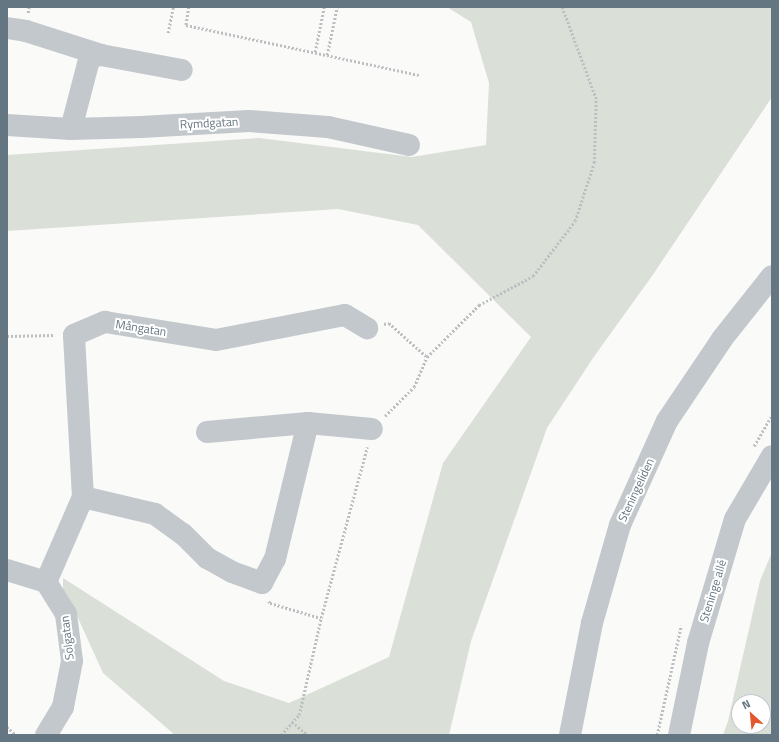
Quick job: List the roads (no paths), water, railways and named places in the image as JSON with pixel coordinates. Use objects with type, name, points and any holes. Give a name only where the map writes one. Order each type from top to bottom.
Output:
[{"type":"street","points":[[7,28],[26,31],[101,55],[182,70]]},
{"type":"street","points":[[71,129],[89,60],[94,56],[101,55]]},
{"type":"street","name":"Rymdgatan","points":[[7,125],[71,129],[248,121],[328,127],[409,145]]},
{"type":"street","name":"Steningeliden","points":[[570,735],[592,623],[620,525],[668,421],[722,339],[772,276]]},
{"type":"street","name":"Mångatan","points":[[83,496],[74,335],[105,322],[216,340],[344,316],[367,328]]},
{"type":"street","points":[[7,570],[46,582],[83,496],[155,514],[183,534],[208,558],[232,572],[262,583],[275,559],[308,423]]},
{"type":"street","points":[[207,432],[308,423],[372,429]]},
{"type":"street","name":"Steninge allé","points":[[679,735],[698,643],[735,519],[772,456]]},
{"type":"street","name":"Solgatan","points":[[46,582],[66,614],[72,661],[63,707],[46,735]]}]
